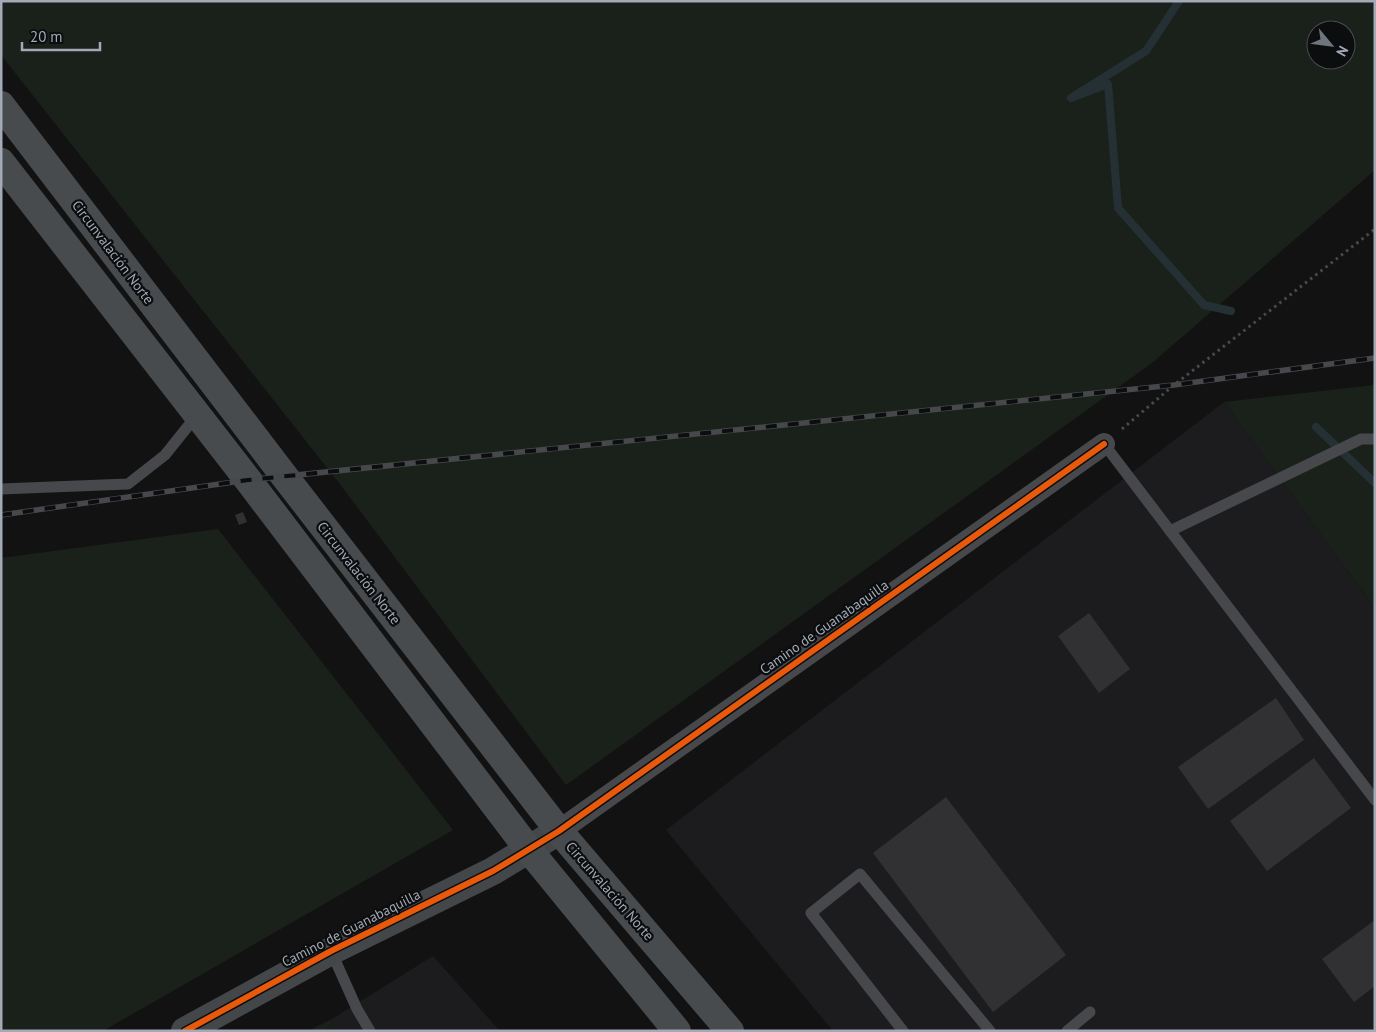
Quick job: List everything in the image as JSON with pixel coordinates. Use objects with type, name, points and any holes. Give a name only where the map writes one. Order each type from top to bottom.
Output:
[{"type":"highway","name":"Circunvalación Norte","points":[[1,105],[285,477],[559,831],[730,1031]]},
{"type":"highway","points":[[1,162],[529,850],[676,1031]]},
{"type":"street","name":"Camino de Guanabaquilla","points":[[185,1031],[331,951],[493,871],[559,831],[1104,444]]},
{"type":"lane","points":[[1,488],[128,484],[165,456],[197,415]]},
{"type":"lane","points":[[1170,531],[1361,439],[1375,439]]},
{"type":"lane","points":[[1104,444],[1375,800]]},
{"type":"lane","points":[[903,1031],[811,913],[860,874],[990,1031]]},
{"type":"lane","points":[[331,951],[357,1009],[370,1031]]},
{"type":"lane","points":[[1067,1031],[1090,1012]]},
{"type":"path","points":[[1104,444],[1174,386],[1375,230]]},
{"type":"shaded area","points":[[1,1],[1375,1],[1375,170],[1152,363],[566,785],[339,483],[1,55]]},
{"type":"shaded area","points":[[1375,385],[1375,608],[1224,402]]},
{"type":"shaded area","points":[[1224,402],[1375,608],[1375,1031],[833,1031],[666,830]]},
{"type":"shaded area","points":[[218,529],[453,830],[103,1031],[1,1031],[1,558]]},
{"type":"shaded area","points":[[433,956],[500,1031],[327,1031],[332,1019]]},
{"type":"shaded area","points":[[332,1019],[327,1031],[308,1031]]},
{"type":"building","points":[[243,512],[247,522],[239,525],[235,515]]},
{"type":"building","points":[[1089,613],[1130,669],[1099,693],[1058,636]]},
{"type":"building","points":[[1276,698],[1304,740],[1208,809],[1178,767]]},
{"type":"building","points":[[1314,758],[1351,808],[1267,871],[1230,821]]},
{"type":"building","points":[[946,797],[1066,955],[993,1012],[873,853]]},
{"type":"building","points":[[1375,920],[1375,986],[1354,1002],[1322,959]]},
{"type":"waterway","points":[[1179,1],[1146,51],[1071,98],[1108,84],[1118,208],[1204,305],[1231,311]]},
{"type":"waterway","points":[[1316,427],[1375,483]]},
{"type":"railway","points":[[1,515],[248,480],[1174,385],[1375,358]]},
{"type":"cycle path","points":[[185,1031],[331,951],[493,871],[559,831],[1104,444]]}]
